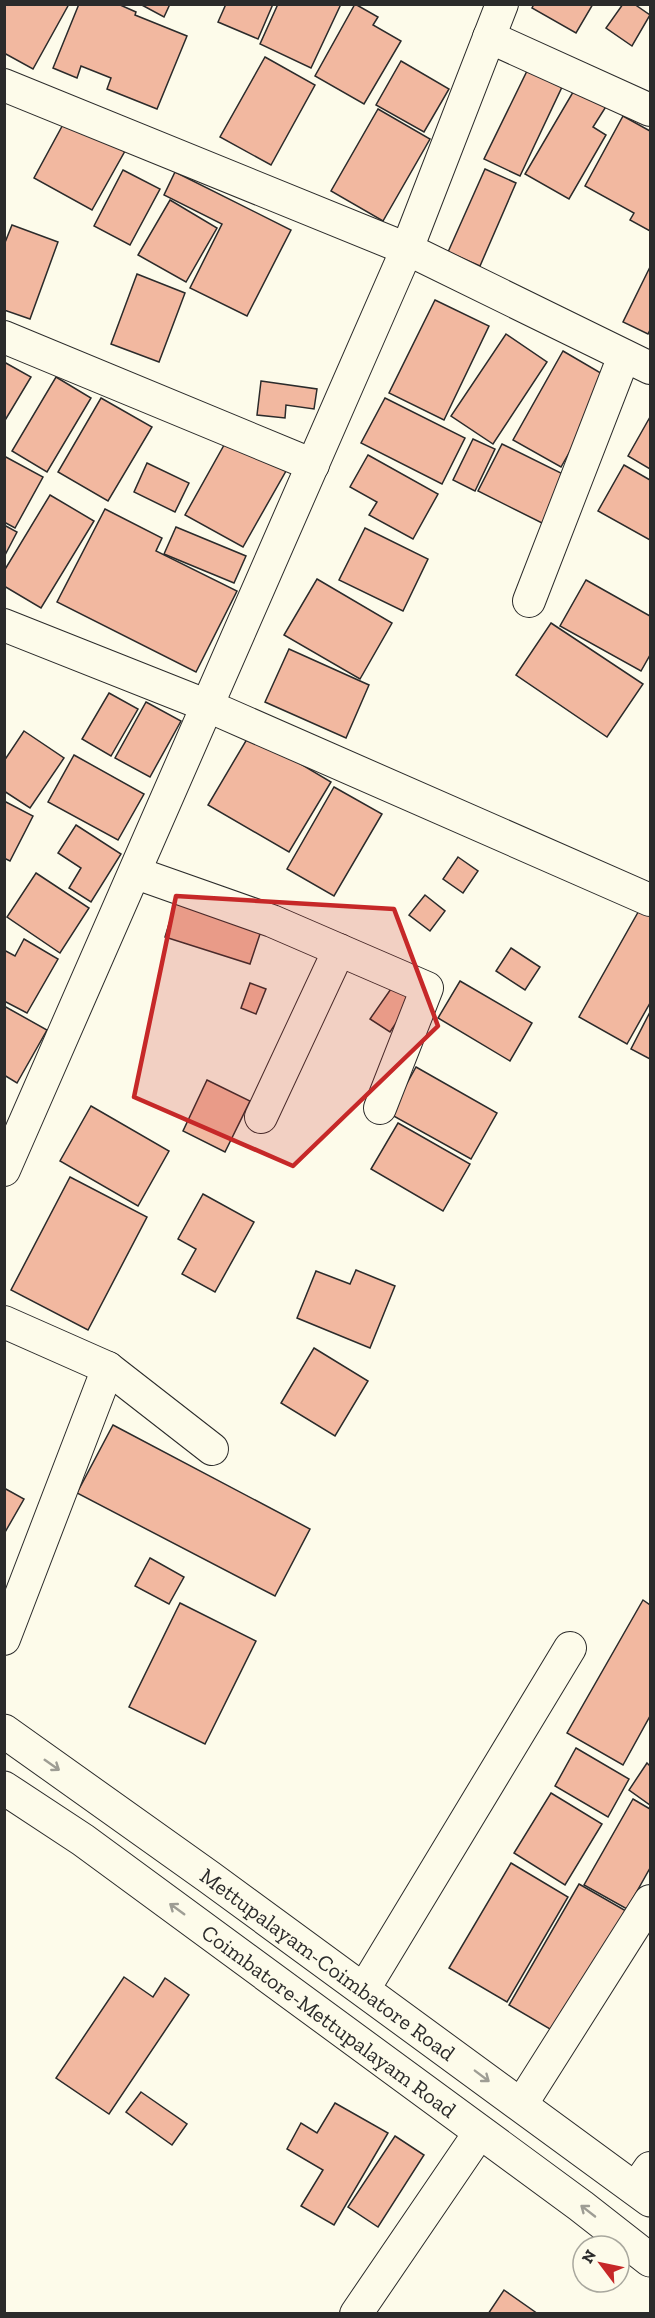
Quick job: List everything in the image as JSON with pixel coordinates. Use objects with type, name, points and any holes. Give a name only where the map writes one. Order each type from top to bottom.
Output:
[{"type":"highway","name":"Mettupalayam-Coimbatore Road","points":[[4,1731],[364,1989],[521,2105],[646,2185]]},
{"type":"highway","name":"Coimbatore-Mettupalayam Road","points":[[4,1788],[83,1840],[651,2260]]},
{"type":"street","points":[[4,1170],[136,873],[407,249],[502,5]]},
{"type":"street","points":[[489,37],[651,110]]},
{"type":"street","points":[[4,85],[407,249],[637,362],[529,602]]},
{"type":"street","points":[[4,337],[313,465]]},
{"type":"street","points":[[4,625],[208,706],[651,900]]},
{"type":"street","points":[[136,873],[272,921],[427,988],[380,1108]]},
{"type":"street","points":[[261,1117],[339,950]]},
{"type":"street","points":[[4,1322],[108,1368],[212,1449]]},
{"type":"street","points":[[4,1639],[108,1368]]},
{"type":"street","points":[[364,1989],[570,1648]]},
{"type":"street","points":[[521,2105],[651,1901]]},
{"type":"street","points":[[356,2313],[480,2132]]},
{"type":"highlighted area","points":[[176,896],[394,909],[438,1026],[293,1166],[134,1097]]},
{"type":"building","points":[[4,4],[69,4],[33,69],[4,53]]},
{"type":"building","points":[[79,4],[118,4],[136,12],[135,15],[187,36],[157,109],[107,89],[111,78],[81,66],[77,78],[53,68]]},
{"type":"building","points":[[140,4],[170,4],[164,17]]},
{"type":"building","points":[[226,4],[273,4],[258,39],[218,22]]},
{"type":"building","points":[[278,4],[341,4],[311,68],[260,44]]},
{"type":"building","points":[[355,4],[378,17],[373,25],[401,41],[364,104],[315,76]]},
{"type":"building","points":[[534,4],[593,4],[576,33],[532,8]]},
{"type":"building","points":[[623,4],[634,4],[650,15],[632,46],[606,28]]},
{"type":"building","points":[[265,57],[315,85],[271,165],[220,137]]},
{"type":"building","points":[[401,61],[449,89],[424,132],[376,105]]},
{"type":"building","points":[[527,71],[562,87],[520,176],[484,159]]},
{"type":"building","points":[[576,87],[607,105],[593,127],[606,135],[569,199],[525,174]]},
{"type":"building","points":[[378,109],[430,139],[383,221],[331,191]]},
{"type":"building","points":[[623,116],[650,131],[650,231],[630,220],[634,213],[585,186]]},
{"type":"building","points":[[66,119],[125,151],[92,210],[34,178]]},
{"type":"building","points":[[485,169],[516,183],[480,266],[448,252]]},
{"type":"building","points":[[123,170],[160,189],[130,245],[94,226]]},
{"type":"building","points":[[175,172],[291,230],[247,316],[190,288],[222,224],[164,195]]},
{"type":"building","points":[[170,200],[217,228],[186,282],[138,255]]},
{"type":"building","points":[[12,225],[58,242],[30,319],[4,310],[4,245]]},
{"type":"building","points":[[650,267],[650,330],[648,334],[623,322]]},
{"type":"building","points":[[137,274],[185,293],[159,362],[111,344]]},
{"type":"building","points":[[435,300],[489,326],[444,420],[389,393]]},
{"type":"building","points":[[506,334],[547,362],[493,444],[451,416]]},
{"type":"building","points":[[563,351],[611,379],[561,467],[513,440]]},
{"type":"building","points":[[4,362],[31,377],[4,422]]},
{"type":"building","points":[[56,377],[91,398],[47,472],[12,451]]},
{"type":"building","points":[[261,381],[317,389],[314,409],[286,405],[285,418],[257,415]]},
{"type":"building","points":[[101,398],[152,427],[108,501],[58,472]]},
{"type":"building","points":[[385,398],[465,438],[442,484],[361,443]]},
{"type":"building","points":[[650,417],[650,469],[628,456]]},
{"type":"building","points":[[228,438],[286,471],[243,547],[185,515]]},
{"type":"building","points":[[473,439],[495,449],[475,491],[453,480]]},
{"type":"building","points":[[502,444],[567,476],[544,524],[478,491]]},
{"type":"building","points":[[368,455],[438,494],[413,539],[369,515],[377,502],[350,487]]},
{"type":"building","points":[[4,456],[43,477],[15,528],[4,522]]},
{"type":"building","points":[[147,463],[189,483],[175,512],[134,492]]},
{"type":"building","points":[[624,465],[650,480],[650,540],[598,511]]},
{"type":"building","points":[[50,495],[94,521],[41,608],[4,586],[4,571]]},
{"type":"building","points":[[105,509],[162,538],[156,551],[237,591],[196,672],[57,602]]},
{"type":"building","points":[[4,525],[17,532],[4,557]]},
{"type":"building","points":[[176,527],[246,556],[234,583],[164,554]]},
{"type":"building","points":[[365,528],[428,559],[403,611],[339,580]]},
{"type":"building","points":[[317,579],[392,623],[360,679],[284,635]]},
{"type":"building","points":[[586,580],[650,616],[650,655],[641,671],[560,626]]},
{"type":"building","points":[[551,623],[643,684],[607,737],[516,675]]},
{"type":"building","points":[[289,649],[369,685],[346,738],[265,702]]},
{"type":"building","points":[[109,693],[138,709],[111,756],[82,739]]},
{"type":"building","points":[[146,702],[181,721],[150,777],[115,758]]},
{"type":"building","points":[[24,731],[64,758],[30,808],[4,791],[4,761]]},
{"type":"building","points":[[250,734],[331,782],[289,852],[208,805]]},
{"type":"building","points":[[74,755],[144,794],[118,840],[48,802]]},
{"type":"building","points":[[334,787],[382,814],[334,896],[287,869]]},
{"type":"building","points":[[4,801],[33,816],[10,861],[4,858]]},
{"type":"building","points":[[76,825],[121,854],[91,902],[69,888],[81,868],[58,853]]},
{"type":"building","points":[[458,857],[478,871],[463,893],[443,879]]},
{"type":"building","points":[[36,873],[89,908],[60,953],[7,917]]},
{"type":"building","points":[[425,895],[445,911],[430,931],[409,915]]},
{"type":"building","points":[[176,901],[262,928],[250,964],[165,937]]},
{"type":"building","points":[[641,907],[650,913],[650,1003],[627,1044],[579,1017]]},
{"type":"building","points":[[24,939],[58,959],[27,1013],[4,1001],[4,950],[15,956]]},
{"type":"building","points":[[511,948],[540,967],[525,990],[496,971]]},
{"type":"building","points":[[460,981],[532,1023],[510,1061],[438,1018]]},
{"type":"building","points":[[250,983],[266,989],[256,1014],[241,1008]]},
{"type":"building","points":[[393,986],[412,999],[390,1032],[370,1019]]},
{"type":"building","points":[[4,1006],[47,1030],[17,1083],[4,1075]]},
{"type":"building","points":[[650,1012],[650,1059],[631,1049]]},
{"type":"building","points":[[416,1067],[497,1113],[471,1159],[390,1114]]},
{"type":"building","points":[[207,1080],[250,1101],[225,1152],[183,1131]]},
{"type":"building","points":[[91,1106],[169,1151],[138,1206],[60,1161]]},
{"type":"building","points":[[398,1123],[470,1164],[443,1211],[371,1169]]},
{"type":"building","points":[[70,1177],[147,1217],[88,1330],[11,1290]]},
{"type":"building","points":[[203,1194],[254,1222],[215,1292],[182,1274],[196,1249],[178,1239]]},
{"type":"building","points":[[356,1270],[395,1286],[370,1348],[297,1318],[316,1271],[350,1284]]},
{"type":"building","points":[[314,1348],[368,1381],[335,1436],[281,1403]]},
{"type":"building","points":[[113,1425],[310,1529],[275,1596],[77,1493]]},
{"type":"building","points":[[4,1488],[24,1499],[4,1534]]},
{"type":"building","points":[[150,1558],[184,1577],[169,1604],[135,1586]]},
{"type":"building","points":[[643,1600],[650,1605],[650,1716],[623,1765],[567,1733]]},
{"type":"building","points":[[180,1603],[256,1641],[205,1744],[129,1707]]},
{"type":"building","points":[[576,1748],[629,1779],[608,1817],[555,1786]]},
{"type":"building","points":[[647,1763],[650,1766],[650,1805],[629,1790]]},
{"type":"building","points":[[551,1793],[602,1824],[565,1885],[514,1853]]},
{"type":"building","points":[[633,1799],[650,1809],[650,1868],[627,1909],[584,1885]]},
{"type":"building","points":[[511,1863],[568,1897],[507,2002],[449,1968]]},
{"type":"building","points":[[579,1884],[633,1915],[562,2036],[509,2005]]},
{"type":"building","points":[[124,1977],[153,1997],[165,1978],[189,1995],[109,2114],[56,2078]]},
{"type":"building","points":[[141,2092],[187,2124],[172,2145],[126,2112]]},
{"type":"building","points":[[335,2103],[388,2133],[334,2225],[301,2206],[323,2170],[287,2149],[301,2123],[317,2133]]},
{"type":"building","points":[[395,2136],[424,2155],[378,2227],[348,2207]]},
{"type":"building","points":[[504,2290],[538,2314],[488,2314]]}]
